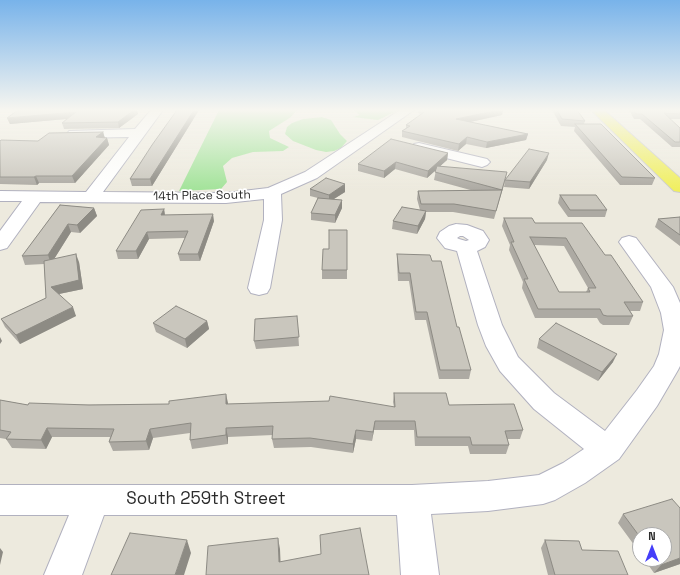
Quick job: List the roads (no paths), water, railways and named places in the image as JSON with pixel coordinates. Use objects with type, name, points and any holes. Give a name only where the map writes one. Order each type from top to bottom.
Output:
[{"type":"main road","points":[[626,137],[679,186]]},
{"type":"street","points":[[91,196],[134,137]]},
{"type":"street","name":"14th Place South","points":[[0,196],[226,198],[272,192],[311,175],[379,137]]},
{"type":"street","points":[[408,144],[482,162]]},
{"type":"street","points":[[259,288],[273,220],[272,192]]},
{"type":"street","points":[[0,244],[35,196]]},
{"type":"street","name":"South 259th Street","points":[[0,500],[412,500],[488,496],[543,489],[574,473],[608,450],[646,398],[672,375],[672,354],[676,339],[673,313],[662,287],[629,242]]},
{"type":"street","points":[[466,248],[490,325],[509,364],[544,401],[608,450]]},
{"type":"street","points":[[63,575],[93,499]]},
{"type":"street","points":[[412,500],[420,575]]}]
